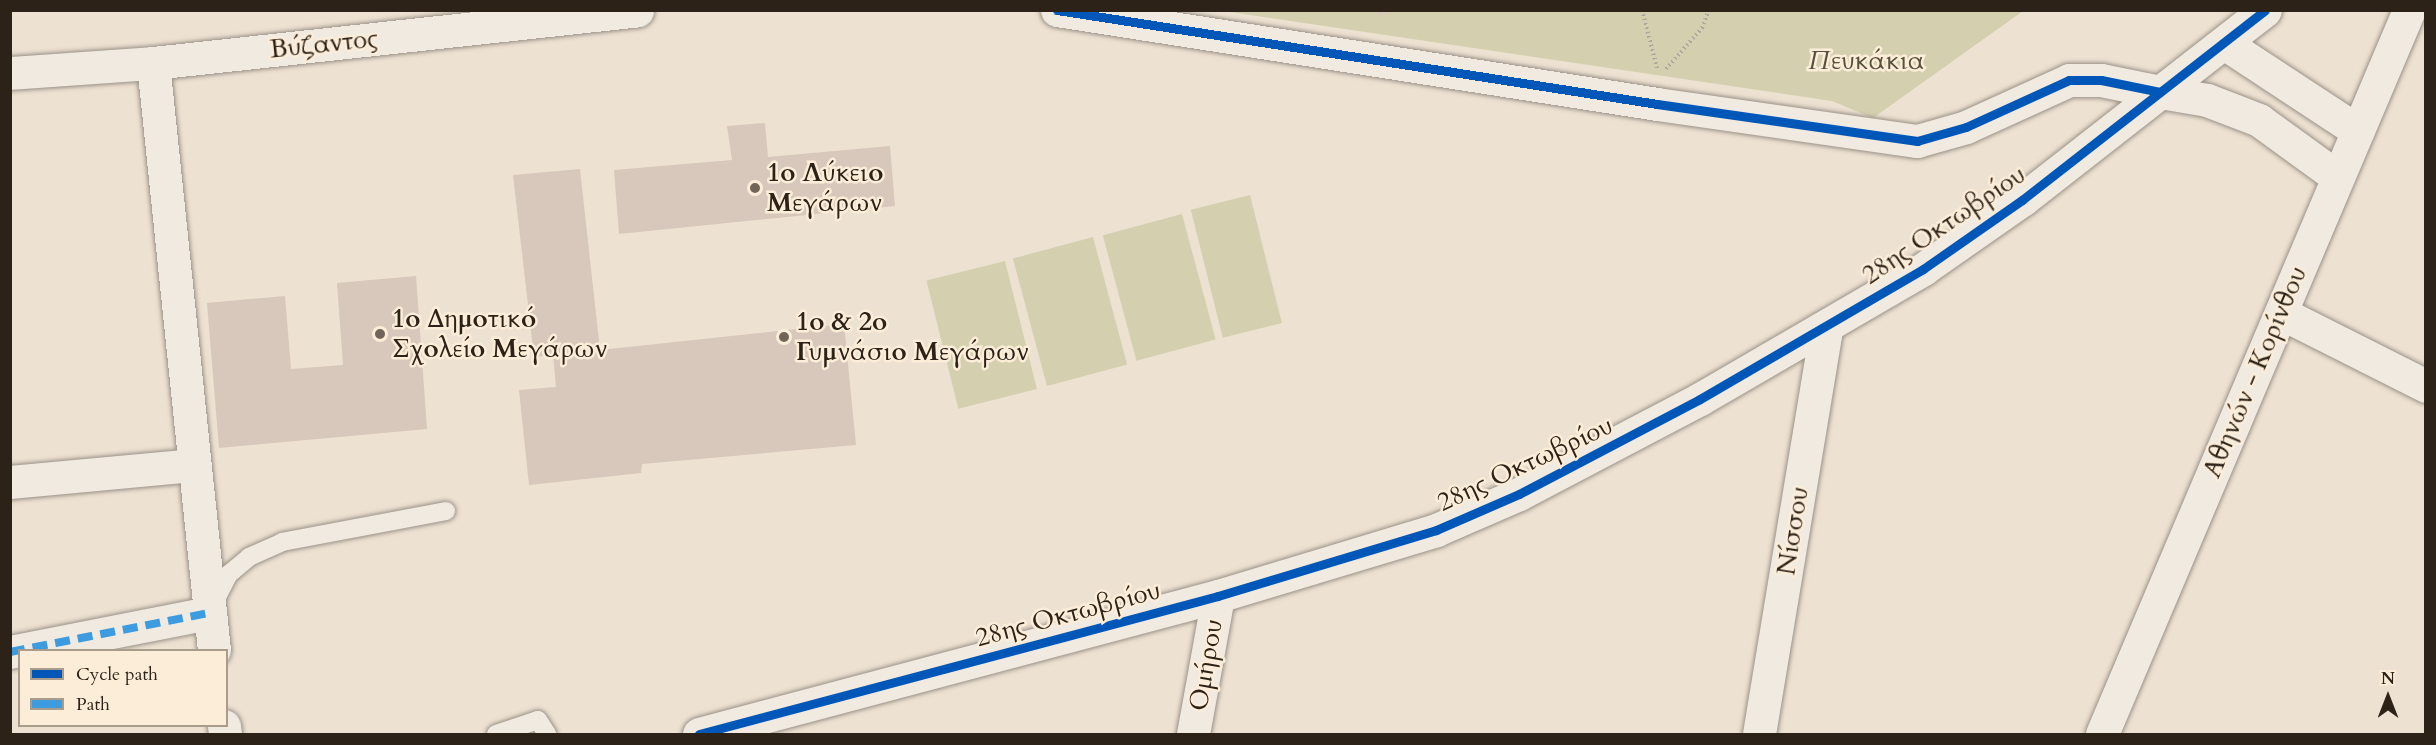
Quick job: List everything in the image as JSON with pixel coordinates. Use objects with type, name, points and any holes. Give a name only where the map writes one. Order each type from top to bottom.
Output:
[{"type":"street","name":"Βύζαντος","points":[[10,73],[153,63],[637,10]]},
{"type":"street","points":[[1056,10],[1657,105],[1917,141],[1966,127],[2069,80],[2101,80],[2207,100],[2251,116],[2336,176]]},
{"type":"street","name":"28ης Οκτωβρίου","points":[[699,735],[1218,596],[1436,530],[1519,494],[1589,461],[1826,328],[1923,269],[2022,200],[2265,10]]},
{"type":"street","name":"Αθηνών - Κορίνθου","points":[[2108,729],[2336,176],[2414,14]]},
{"type":"street","points":[[2224,43],[2358,130]]},
{"type":"street","points":[[153,63],[192,465],[214,649]]},
{"type":"street","points":[[2281,314],[2426,386]]},
{"type":"street","name":"Νίσσου","points":[[1760,735],[1826,328]]},
{"type":"street","points":[[10,482],[192,465]]},
{"type":"street","name":"Ομήρου","points":[[1193,735],[1218,596]]},
{"type":"street","points":[[25,649],[209,613]]},
{"type":"lane","points":[[209,613],[229,574],[249,557],[282,542],[446,512]]},
{"type":"lane","points":[[496,735],[538,720],[547,735]]},
{"type":"path","points":[[1642,10],[1659,77],[1702,28],[1709,10]]},
{"type":"green space","name":"Πευκάκια","points":[[1223,11],[2023,11],[1873,118],[1832,101]]},
{"type":"green space","points":[[1250,195],[1282,323],[1223,338],[1191,210]]},
{"type":"green space","points":[[1182,214],[1216,340],[1136,361],[1103,235]]},
{"type":"green space","points":[[1093,237],[1127,365],[1047,386],[1013,258]]},
{"type":"green space","points":[[1005,261],[1037,389],[958,409],[926,281]]},
{"type":"building","points":[[1377,10],[1395,10],[1395,11],[1378,16]]},
{"type":"building","name":"1ο Λύκειο Μεγάρων","points":[[765,123],[768,157],[890,146],[895,206],[619,234],[614,170],[732,160],[727,126]]},
{"type":"building","name":"1ο & 2ο Γυμνάσιο Μεγάρων","points":[[580,169],[600,350],[844,324],[856,445],[642,464],[641,473],[529,485],[519,390],[556,387],[553,355],[534,357],[513,175]]},
{"type":"building","name":"1ο Δημοτικό Σχολείο Μεγάρων","points":[[416,276],[427,429],[219,448],[207,303],[285,296],[291,369],[343,365],[337,283]]},
{"type":"marked path","points":[[25,649],[209,613]]},
{"type":"marked path","points":[[10,652],[18,650]]},
{"type":"cycle path","points":[[1057,10],[1657,104],[1917,141],[1966,127],[2069,80],[2101,80],[2160,92]]},
{"type":"cycle path","points":[[699,734],[1218,596],[1436,530],[1519,494],[1700,399],[1923,269],[2022,200],[2265,10]]},
{"type":"place","name":"1ο Λύκειο Μεγάρων","points":[[755,188]]},
{"type":"place","name":"1ο Δημοτικό Σχολείο Μεγάρων","points":[[380,334]]},
{"type":"place","name":"1ο & 2ο Γυμνάσιο Μεγάρων","points":[[784,337]]}]
